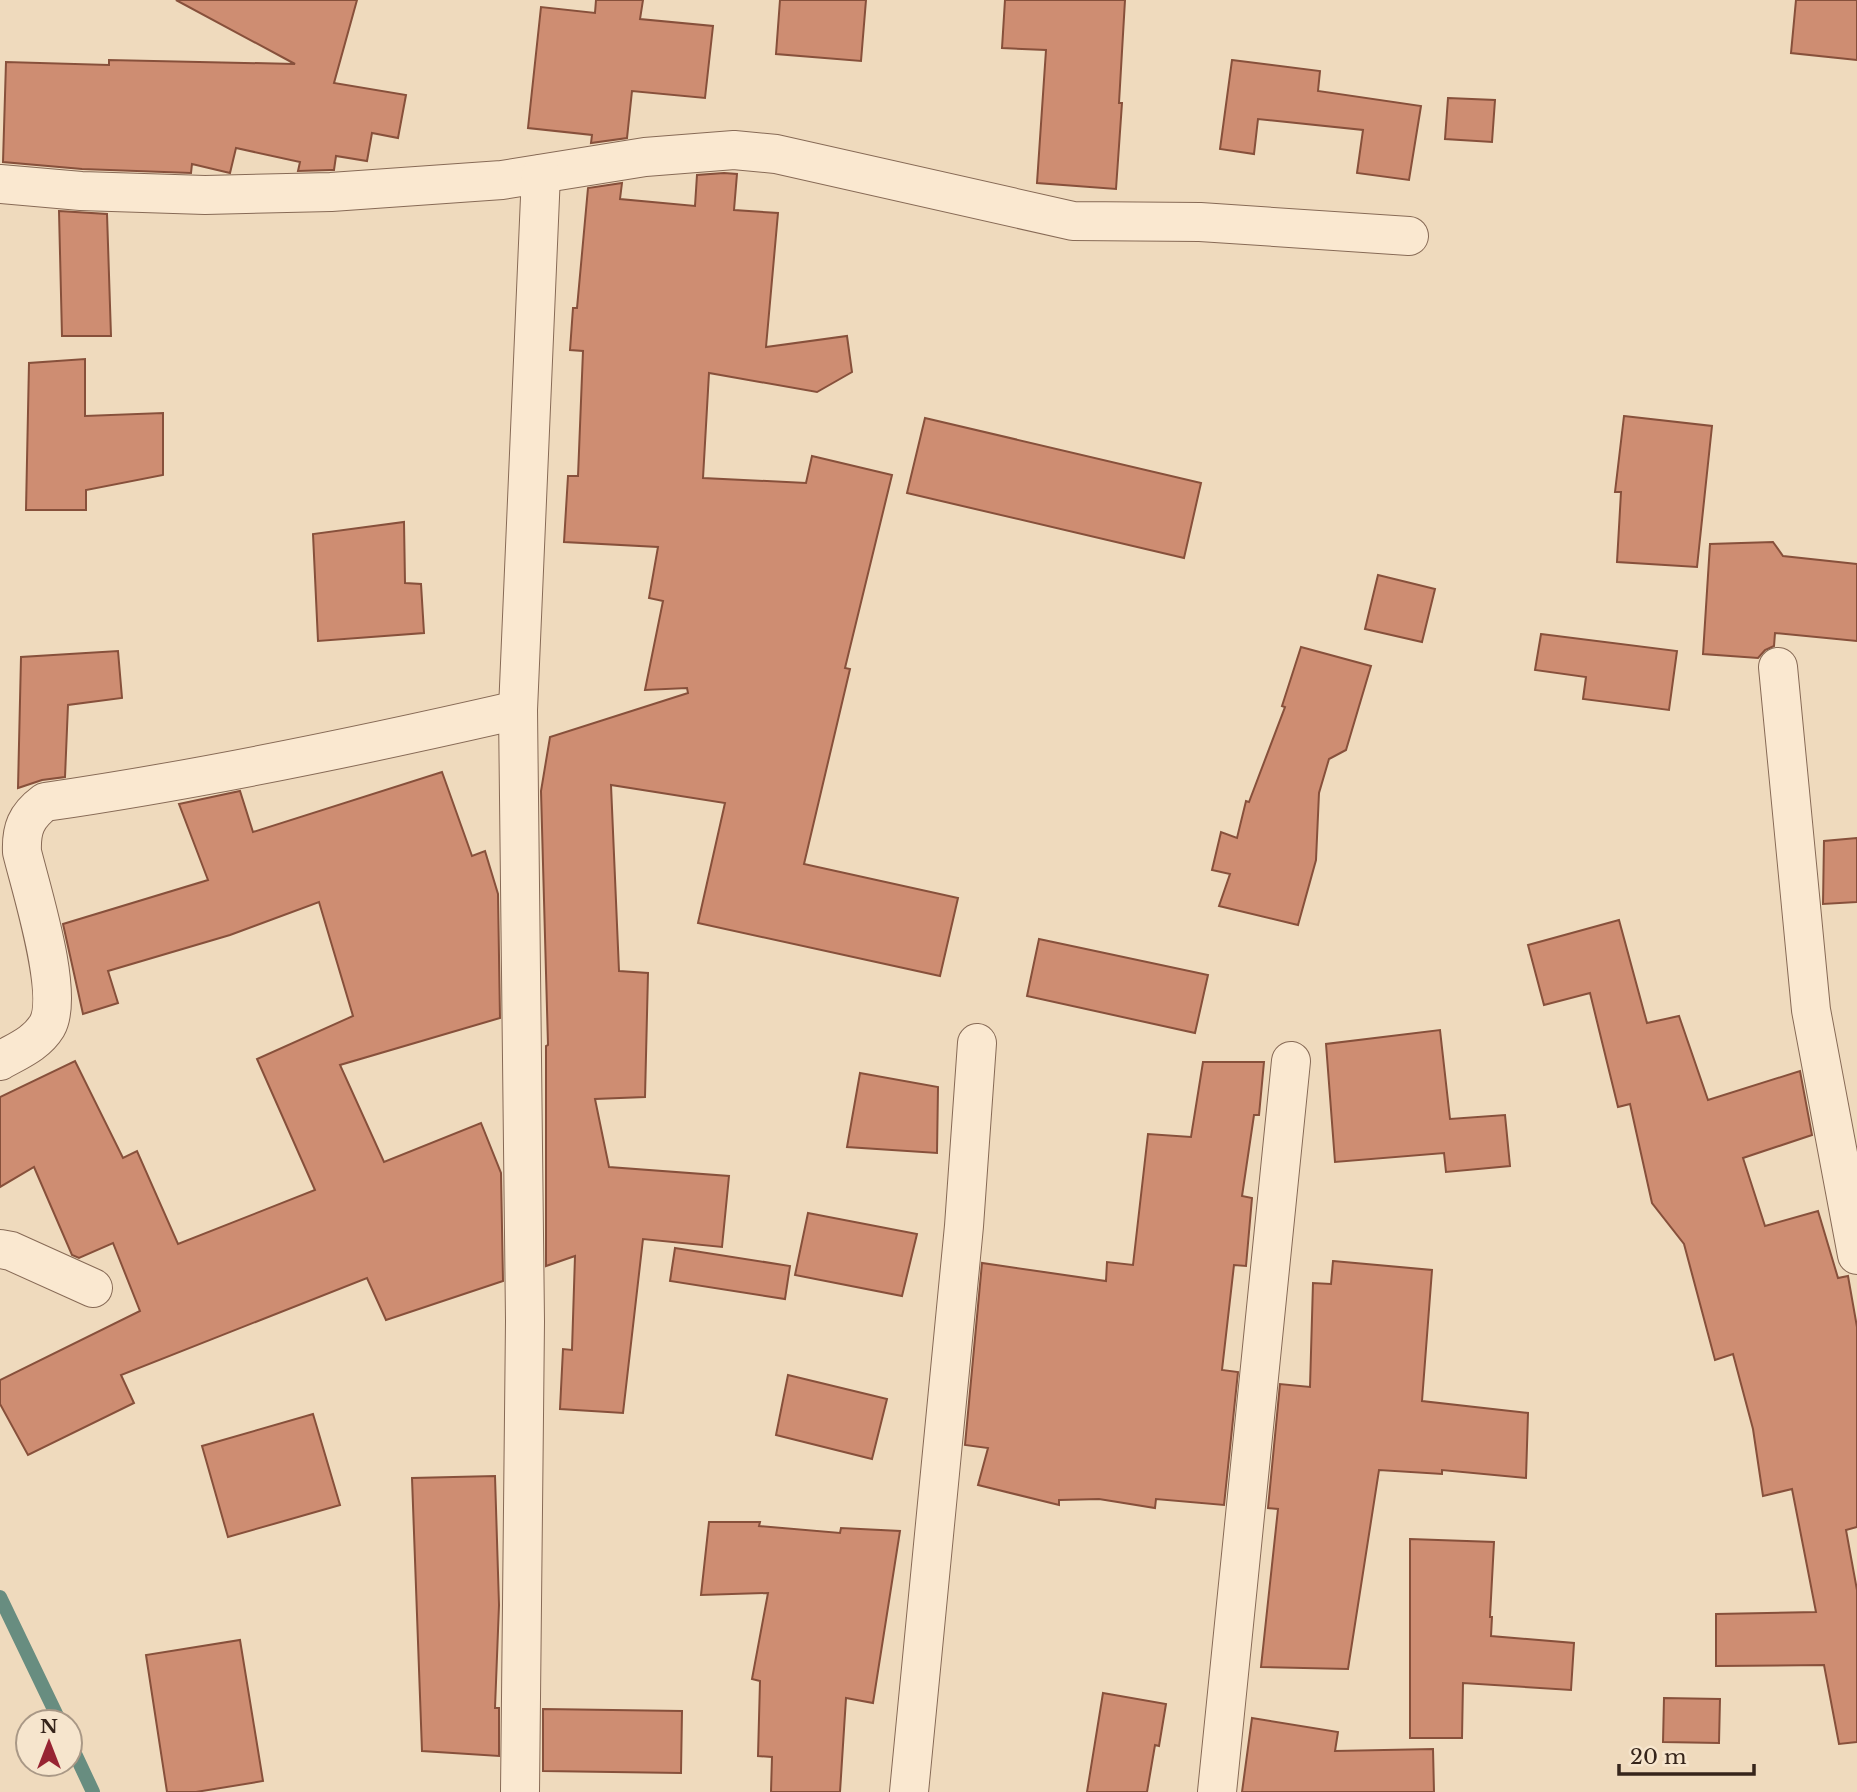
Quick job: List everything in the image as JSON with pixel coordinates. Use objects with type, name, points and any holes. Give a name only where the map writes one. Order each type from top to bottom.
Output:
[{"type":"street","points":[[0,184],[80,191],[205,195],[331,192],[502,180],[645,156],[734,150],[776,154],[1073,221],[1200,222],[1409,236]]},
{"type":"street","points":[[520,1792],[525,1307],[518,710],[541,174]]},
{"type":"street","points":[[1778,667],[1811,1010],[1857,1255]]},
{"type":"street","points":[[0,1061],[34,1042],[49,1022],[52,1008],[53,990],[21,839],[21,831],[27,819],[45,802],[229,772],[394,739],[518,710]]},
{"type":"street","points":[[909,1792],[964,1226],[977,1042]]},
{"type":"street","points":[[1217,1792],[1291,1061]]},
{"type":"street","points":[[0,1249],[11,1251],[93,1288]]},
{"type":"building","points":[[176,0],[357,0],[334,83],[406,95],[398,138],[372,133],[367,161],[336,156],[334,170],[298,171],[300,162],[236,148],[230,173],[192,164],[191,173],[82,169],[3,162],[6,62],[109,65],[109,60],[295,64]]},
{"type":"building","points":[[596,0],[643,0],[640,19],[713,26],[705,98],[632,91],[627,138],[591,143],[592,135],[528,128],[541,7],[595,13]]},
{"type":"building","points":[[780,0],[866,0],[861,61],[776,54]]},
{"type":"building","points":[[1005,0],[1125,0],[1116,189],[1037,183],[1046,50],[1002,48]]},
{"type":"building","points":[[1796,0],[1857,0],[1857,60],[1791,53]]},
{"type":"building","points":[[1232,60],[1320,71],[1318,91],[1421,106],[1409,180],[1357,173],[1363,130],[1258,119],[1254,154],[1220,149]]},
{"type":"building","points":[[1448,98],[1495,100],[1492,142],[1445,139]]},
{"type":"building","points":[[737,174],[734,210],[778,213],[766,347],[847,336],[852,372],[817,392],[709,373],[703,478],[806,483],[812,456],[892,475],[845,668],[850,669],[804,864],[958,898],[940,976],[698,923],[725,803],[611,785],[619,971],[648,973],[645,1097],[595,1099],[609,1167],[729,1176],[722,1247],[643,1239],[623,1413],[560,1409],[563,1349],[572,1350],[575,1256],[546,1266],[548,1045],[541,791],[550,737],[688,693],[687,688],[645,690],[663,601],[649,598],[658,547],[564,542],[568,476],[578,476],[583,351],[570,350],[573,308],[577,308],[588,188],[622,183],[620,199],[695,206],[697,175]]},
{"type":"building","points":[[59,211],[107,214],[111,336],[62,336]]},
{"type":"building","points":[[85,359],[85,416],[163,413],[163,475],[86,490],[86,510],[26,510],[29,363]]},
{"type":"building","points":[[1624,416],[1712,426],[1697,567],[1617,562],[1621,492],[1615,492]]},
{"type":"building","points":[[925,418],[1201,483],[1184,558],[907,493]]},
{"type":"building","points":[[404,522],[405,583],[421,584],[424,633],[318,641],[313,534]]},
{"type":"building","points":[[1773,542],[1783,556],[1857,564],[1857,641],[1775,633],[1774,646],[1765,650],[1758,658],[1703,654],[1710,544]]},
{"type":"building","points":[[1378,575],[1435,589],[1422,642],[1365,629]]},
{"type":"building","points":[[1541,634],[1677,651],[1669,710],[1583,699],[1586,677],[1535,670]]},
{"type":"building","points":[[1301,647],[1371,666],[1346,750],[1329,759],[1319,793],[1316,860],[1298,925],[1219,906],[1230,874],[1212,870],[1221,832],[1237,838],[1246,801],[1249,802],[1285,707],[1282,706]]},
{"type":"building","points":[[118,651],[122,698],[68,705],[65,777],[42,780],[18,788],[21,657]]},
{"type":"building","points":[[442,772],[472,856],[485,851],[498,894],[500,1018],[340,1065],[384,1162],[481,1123],[501,1173],[503,1281],[386,1320],[367,1278],[121,1375],[134,1403],[28,1455],[0,1404],[0,1380],[140,1311],[113,1243],[79,1258],[72,1255],[34,1167],[0,1187],[0,1097],[75,1061],[123,1158],[137,1151],[178,1244],[315,1190],[257,1059],[353,1016],[319,902],[230,935],[108,971],[118,1003],[83,1014],[63,924],[208,880],[179,804],[240,791],[253,832]]},
{"type":"building","points":[[1857,838],[1857,902],[1823,904],[1824,841]]},
{"type":"building","points":[[1619,920],[1647,1023],[1679,1016],[1708,1100],[1800,1071],[1812,1135],[1743,1158],[1765,1226],[1818,1211],[1838,1278],[1848,1276],[1857,1327],[1857,1527],[1846,1530],[1857,1590],[1857,1742],[1839,1744],[1824,1665],[1716,1666],[1716,1614],[1816,1612],[1792,1489],[1763,1496],[1753,1429],[1733,1354],[1715,1360],[1684,1244],[1652,1203],[1630,1104],[1618,1107],[1590,993],[1544,1005],[1528,945]]},
{"type":"building","points":[[1039,939],[1208,975],[1195,1033],[1027,996]]},
{"type":"building","points":[[1440,1030],[1450,1119],[1505,1115],[1510,1166],[1446,1172],[1444,1153],[1335,1162],[1326,1044]]},
{"type":"building","points":[[1203,1062],[1264,1062],[1259,1115],[1254,1115],[1242,1196],[1252,1198],[1246,1266],[1234,1265],[1222,1370],[1238,1372],[1224,1505],[1156,1499],[1155,1508],[1099,1499],[1059,1500],[1059,1505],[978,1485],[988,1448],[965,1445],[982,1263],[1106,1281],[1107,1262],[1133,1265],[1148,1134],[1191,1137]]},
{"type":"building","points":[[860,1073],[938,1087],[937,1153],[847,1147]]},
{"type":"building","points":[[808,1213],[917,1234],[902,1296],[795,1275]]},
{"type":"building","points":[[675,1248],[790,1266],[785,1299],[670,1281]]},
{"type":"building","points":[[1333,1261],[1432,1270],[1422,1401],[1528,1413],[1526,1478],[1442,1470],[1442,1474],[1379,1470],[1348,1669],[1261,1667],[1278,1509],[1268,1508],[1280,1384],[1310,1387],[1313,1283],[1331,1284]]},
{"type":"building","points":[[788,1375],[887,1399],[872,1459],[776,1435]]},
{"type":"building","points":[[313,1414],[340,1505],[228,1537],[202,1446]]},
{"type":"building","points":[[495,1476],[499,1605],[495,1708],[499,1708],[499,1756],[422,1751],[412,1478]]},
{"type":"building","points":[[709,1522],[760,1522],[759,1526],[840,1533],[841,1528],[900,1531],[873,1703],[846,1698],[840,1792],[771,1792],[772,1757],[758,1756],[760,1681],[752,1679],[768,1593],[701,1595]]},
{"type":"building","points":[[1410,1539],[1494,1542],[1491,1636],[1574,1643],[1571,1690],[1463,1683],[1462,1738],[1410,1738]]},
{"type":"building","points":[[240,1640],[263,1781],[196,1792],[167,1792],[146,1655]]},
{"type":"building","points":[[1103,1693],[1166,1704],[1147,1792],[1087,1792]]},
{"type":"building","points":[[1664,1698],[1720,1699],[1719,1743],[1663,1742]]},
{"type":"building","points":[[543,1709],[682,1711],[681,1773],[543,1771]]},
{"type":"building","points":[[1252,1718],[1338,1732],[1335,1751],[1433,1749],[1434,1792],[1242,1792]]},
{"type":"waterway","points":[[0,1597],[53,1708]]},
{"type":"waterway","points":[[84,1773],[93,1792]]}]
